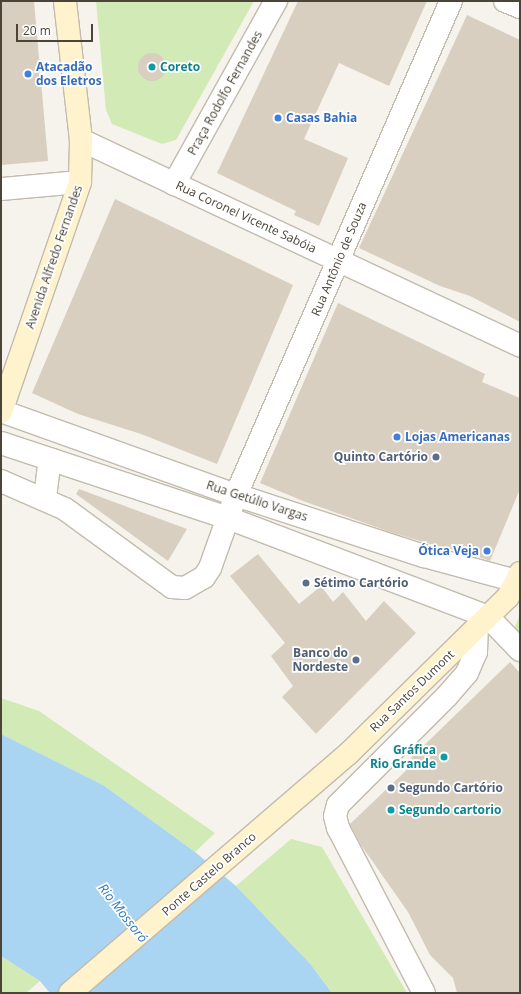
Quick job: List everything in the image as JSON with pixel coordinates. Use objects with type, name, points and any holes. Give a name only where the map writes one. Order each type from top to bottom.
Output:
[{"type":"main road","name":"Avenida Alfredo Fernandes","points":[[1,412],[80,182],[81,140],[65,1]]},
{"type":"main road","name":"Rua Santos Dumont","points":[[348,754],[508,597],[519,579]]},
{"type":"main road","name":"Ponte Castelo Branco","points":[[70,993],[348,754]]},
{"type":"street","name":"Praça Rodolfo Fernandes","points":[[174,184],[276,1]]},
{"type":"street","name":"Rua Antônio de Souza","points":[[45,498],[89,525],[141,567],[172,587],[180,589],[185,588],[204,577],[210,568],[236,495],[451,1]]},
{"type":"street","points":[[505,1],[520,7]]},
{"type":"street","name":"Rua Coronel Vicente Sabóia","points":[[81,140],[520,346]]},
{"type":"street","points":[[1,190],[80,182]]},
{"type":"street","name":"Rua Getúlio Vargas","points":[[1,412],[236,495],[424,556],[519,579]]},
{"type":"street","name":"Rua Getúlio Vargas","points":[[1,443],[228,518],[482,623]]},
{"type":"street","points":[[1,481],[45,498],[50,459]]},
{"type":"street","points":[[482,623],[520,650]]},
{"type":"street","name":"Rua Santos Dumont","points":[[424,993],[338,828],[335,816],[338,805],[447,696],[467,673],[476,652],[482,623]]},
{"type":"green space","points":[[96,1],[254,1],[176,140],[162,144],[112,124],[106,110]]},
{"type":"green space","points":[[520,615],[520,640],[513,631]]},
{"type":"green space","points":[[1,698],[39,711],[215,833],[195,852],[103,785],[1,734]]},
{"type":"green space","points":[[291,839],[322,847],[407,993],[332,993],[315,970],[236,886]]},
{"type":"green space","points":[[1,956],[40,981],[26,993],[1,993]]},
{"type":"water","name":"Rio Mossoró","points":[[1,734],[103,785],[195,852],[236,886],[311,965],[332,993],[50,993],[40,981],[1,956]]},
{"type":"building","points":[[1,1],[34,1],[48,161],[1,165]]},
{"type":"building","points":[[298,1],[427,1],[389,86],[339,63],[304,139],[348,158],[319,226],[294,215],[296,211],[217,173]]},
{"type":"building","points":[[467,15],[520,40],[520,322],[470,296],[440,286],[359,248]]},
{"type":"building","name":"Coreto","points":[[152,53],[162,57],[166,67],[162,77],[152,81],[142,77],[138,67],[142,57]]},
{"type":"building","points":[[115,199],[293,285],[217,464],[141,434],[78,414],[32,393]]},
{"type":"building","points":[[338,303],[485,374],[482,382],[520,398],[520,489],[490,561],[453,547],[451,550],[393,533],[303,501],[260,483]]},
{"type":"building","points":[[79,489],[187,529],[168,561],[76,494]]},
{"type":"building","points":[[258,554],[299,604],[321,586],[333,602],[343,592],[366,621],[384,601],[416,633],[316,734],[282,697],[293,686],[271,656],[285,643],[230,576]]},
{"type":"building","points":[[510,662],[520,673],[520,993],[457,993],[453,978],[430,955],[408,912],[361,845],[350,824],[415,762],[411,758]]},
{"type":"place","name":"Coreto","points":[[152,67]]},
{"type":"place","name":"Atacadão dos Eletros","points":[[28,74]]},
{"type":"place","name":"Casas Bahia","points":[[278,118]]},
{"type":"place","name":"Lojas Americanas","points":[[397,437]]},
{"type":"place","name":"Quinto Cartório","points":[[436,457]]},
{"type":"place","name":"Ótica Veja","points":[[487,551]]},
{"type":"place","name":"Sétimo Cartório","points":[[306,583]]},
{"type":"place","name":"Banco do Nordeste","points":[[356,660]]},
{"type":"place","name":"Gráfica Rio Grande","points":[[444,757]]},
{"type":"place","name":"Segundo Cartório","points":[[391,788]]},
{"type":"place","name":"Segundo cartorio","points":[[391,810]]}]
